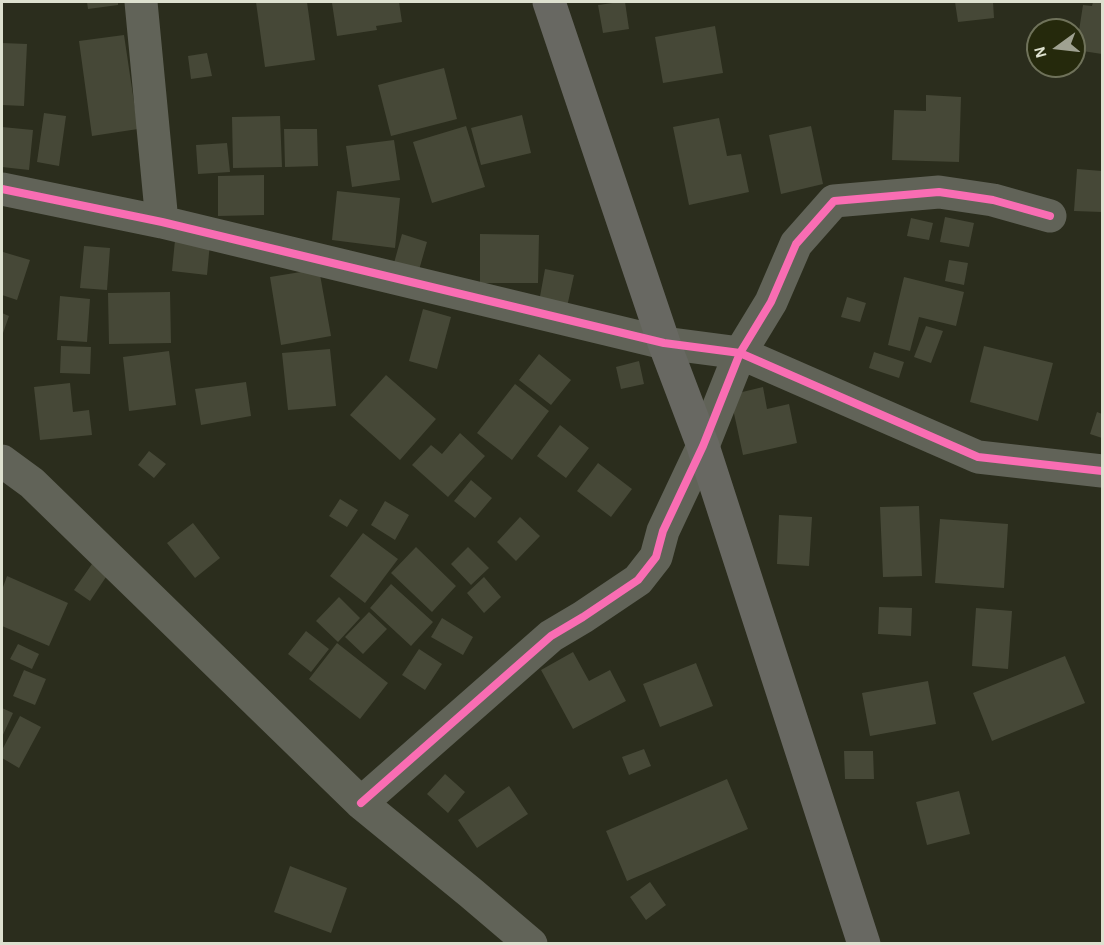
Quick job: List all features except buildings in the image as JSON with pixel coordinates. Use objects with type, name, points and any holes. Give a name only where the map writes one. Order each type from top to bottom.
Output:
[{"type":"street","points":[[141,2],[162,222]]},
{"type":"street","points":[[549,2],[664,343],[703,446],[864,944]]},
{"type":"street","points":[[2,189],[162,222],[664,343],[740,353],[978,457],[1102,471]]},
{"type":"street","points":[[361,803],[551,636],[584,617],[638,580],[656,557],[663,531],[703,446],[740,353],[771,302],[796,244],[834,201],[939,192],[993,200],[1050,216]]},
{"type":"street","points":[[2,461],[32,483],[361,803],[531,944]]},
{"type":"cycle path","points":[[2,189],[162,222],[664,343],[740,353],[978,457],[1102,471]]},
{"type":"cycle path","points":[[361,803],[551,636],[638,580],[656,557],[663,531],[703,446],[740,353],[771,302],[796,244],[834,201],[939,192],[993,200],[1050,216]]}]
